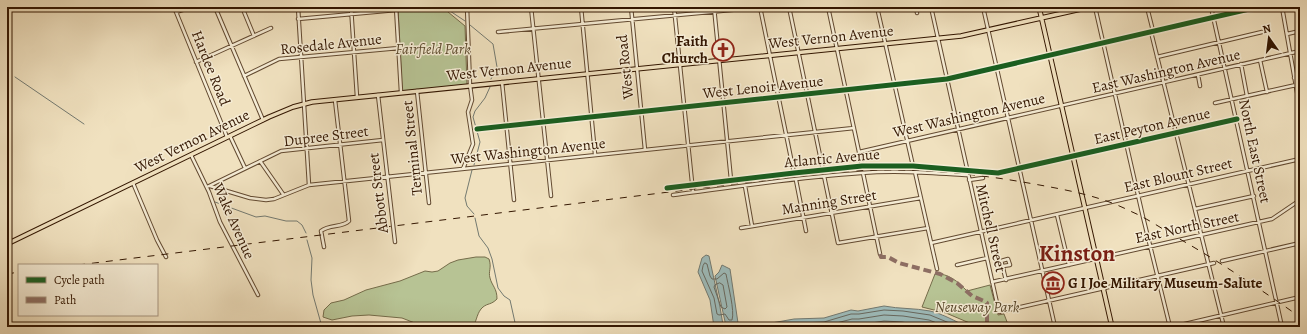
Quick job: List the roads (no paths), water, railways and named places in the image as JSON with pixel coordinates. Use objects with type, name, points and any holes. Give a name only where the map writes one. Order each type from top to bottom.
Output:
[{"type":"main road","points":[[1039,7],[1112,327]]},
{"type":"main road","name":"West Vernon Avenue","points":[[7,244],[263,120],[287,109],[304,104],[357,96],[967,35],[1090,7]]},
{"type":"street","name":"Hardee Road","points":[[174,7],[228,137],[245,168]]},
{"type":"street","points":[[176,12],[192,7]]},
{"type":"street","points":[[215,7],[263,120]]},
{"type":"street","points":[[242,7],[254,36]]},
{"type":"street","points":[[298,7],[309,185]]},
{"type":"street","points":[[352,7],[357,96]]},
{"type":"street","points":[[463,169],[473,144],[468,112],[472,100],[467,7]]},
{"type":"street","points":[[531,7],[551,196]]},
{"type":"street","points":[[581,7],[595,154]]},
{"type":"street","name":"West Road","points":[[631,7],[645,150]]},
{"type":"street","points":[[674,7],[693,192]]},
{"type":"street","points":[[714,7],[731,180]]},
{"type":"street","points":[[760,7],[794,173]]},
{"type":"street","points":[[498,32],[763,7]]},
{"type":"street","points":[[789,7],[823,170]]},
{"type":"street","points":[[828,7],[862,166]]},
{"type":"street","points":[[877,7],[913,166]]},
{"type":"street","points":[[916,7],[918,13]]},
{"type":"street","name":"Mitchell Street","points":[[931,7],[999,312],[1049,301]]},
{"type":"street","points":[[984,7],[1055,327]]},
{"type":"street","points":[[1095,7],[1150,247],[1171,327],[1300,297]]},
{"type":"street","points":[[1147,7],[1163,82],[1224,327]]},
{"type":"street","name":"North East Street","points":[[1211,7],[1233,99],[1282,327]]},
{"type":"street","name":"West Lenoir Avenue","points":[[477,129],[947,79],[1258,7]]},
{"type":"street","points":[[1282,7],[1294,78],[1298,91],[1300,110]]},
{"type":"street","points":[[298,20],[396,9],[401,92]]},
{"type":"street","points":[[196,62],[271,28]]},
{"type":"street","points":[[1287,34],[1300,31]]},
{"type":"street","points":[[1157,57],[1262,32]]},
{"type":"street","name":"Rosedale Avenue","points":[[244,76],[279,59],[399,48]]},
{"type":"street","name":"East Washington Avenue","points":[[1061,106],[1300,51]]},
{"type":"street","points":[[1260,60],[1267,92]]},
{"type":"street","points":[[1241,64],[1247,96]]},
{"type":"street","points":[[1198,75],[1200,86]]},
{"type":"street","points":[[1294,78],[1300,76]]},
{"type":"street","points":[[502,82],[514,200]]},
{"type":"street","points":[[1215,103],[1296,85]]},
{"type":"street","name":"Terminal Street","points":[[417,91],[428,203]]},
{"type":"street","name":"Abbott Street","points":[[378,94],[395,242]]},
{"type":"street","points":[[324,248],[321,231],[332,226],[346,224],[349,221],[335,99]]},
{"type":"street","name":"West Washington Avenue","points":[[859,152],[1061,106]]},
{"type":"street","name":"East Peyton Avenue","points":[[1019,168],[1176,134],[1237,119]]},
{"type":"street","name":"West Washington Avenue","points":[[209,186],[261,200],[272,199],[309,185],[854,128]]},
{"type":"street","name":"Dupree Street","points":[[209,186],[281,151],[383,140]]},
{"type":"street","name":"Wake Avenue","points":[[191,155],[209,186],[220,222],[258,295]]},
{"type":"street","name":"East Blount Street","points":[[931,243],[1300,159]]},
{"type":"street","points":[[260,161],[283,194]]},
{"type":"street","name":"Atlantic Avenue","points":[[667,188],[862,166],[913,166],[998,173],[1019,168]]},
{"type":"street","points":[[914,172],[937,269]]},
{"type":"street","name":"Atlantic Avenue","points":[[673,195],[824,176],[863,173],[914,172],[968,175]]},
{"type":"street","points":[[863,173],[880,254]]},
{"type":"street","points":[[824,176],[838,243],[928,228]]},
{"type":"street","points":[[969,180],[983,178]]},
{"type":"street","points":[[796,180],[806,231]]},
{"type":"street","points":[[133,183],[156,240],[166,257]]},
{"type":"street","points":[[745,186],[752,226]]},
{"type":"street","points":[[1195,209],[1254,196]]},
{"type":"street","name":"Manning Street","points":[[741,228],[921,198]]},
{"type":"street","name":"East North Street","points":[[992,282],[1272,220],[1300,200]]},
{"type":"street","points":[[1057,215],[1069,265]]},
{"type":"street","points":[[1222,261],[1300,243]]},
{"type":"street","points":[[957,265],[987,258]]},
{"type":"street","points":[[1049,301],[1214,263]]},
{"type":"street","points":[[1003,266],[1006,280]]},
{"type":"water","points":[[706,255],[709,256],[723,325],[726,327],[714,327],[710,300],[698,272],[702,258]]},
{"type":"water","points":[[722,265],[730,269],[738,323],[726,326],[715,276],[719,272]]},
{"type":"water","points":[[884,306],[935,312],[967,327],[749,327],[794,319],[824,318],[851,310],[858,311]]},
{"type":"waterway","points":[[444,7],[465,21]]},
{"type":"waterway","points":[[470,25],[493,44],[497,67],[491,79]]},
{"type":"waterway","points":[[15,77],[84,124]]},
{"type":"waterway","points":[[474,165],[480,142],[473,117],[475,111],[485,98],[490,87]]},
{"type":"waterway","points":[[472,170],[465,198],[467,206],[474,214]]},
{"type":"waterway","points":[[215,202],[256,217],[265,216],[286,221],[297,221],[302,225],[306,233]]},
{"type":"waterway","points":[[475,218],[479,236],[488,248],[492,259],[498,288],[504,296],[510,300],[516,327]]},
{"type":"waterway","points":[[307,240],[312,258],[311,280],[313,295],[322,327]]},
{"type":"railway","points":[[86,264],[823,173],[877,170],[929,171],[981,176],[1046,186],[1084,194],[1107,201],[1148,220],[1255,286],[1300,317]]},
{"type":"railway","points":[[7,274],[18,272]]},
{"type":"place","name":"Faith Church","points":[[723,50]]},
{"type":"place","name":"G I Joe Military Museum-Salute","points":[[1053,283]]},
{"type":"district","name":"Kinston","points":[[1077,253]]},
{"type":"park label","name":"Fairfield Park","points":[[433,49]]},
{"type":"park label","name":"Neuseway Park","points":[[977,307]]}]
